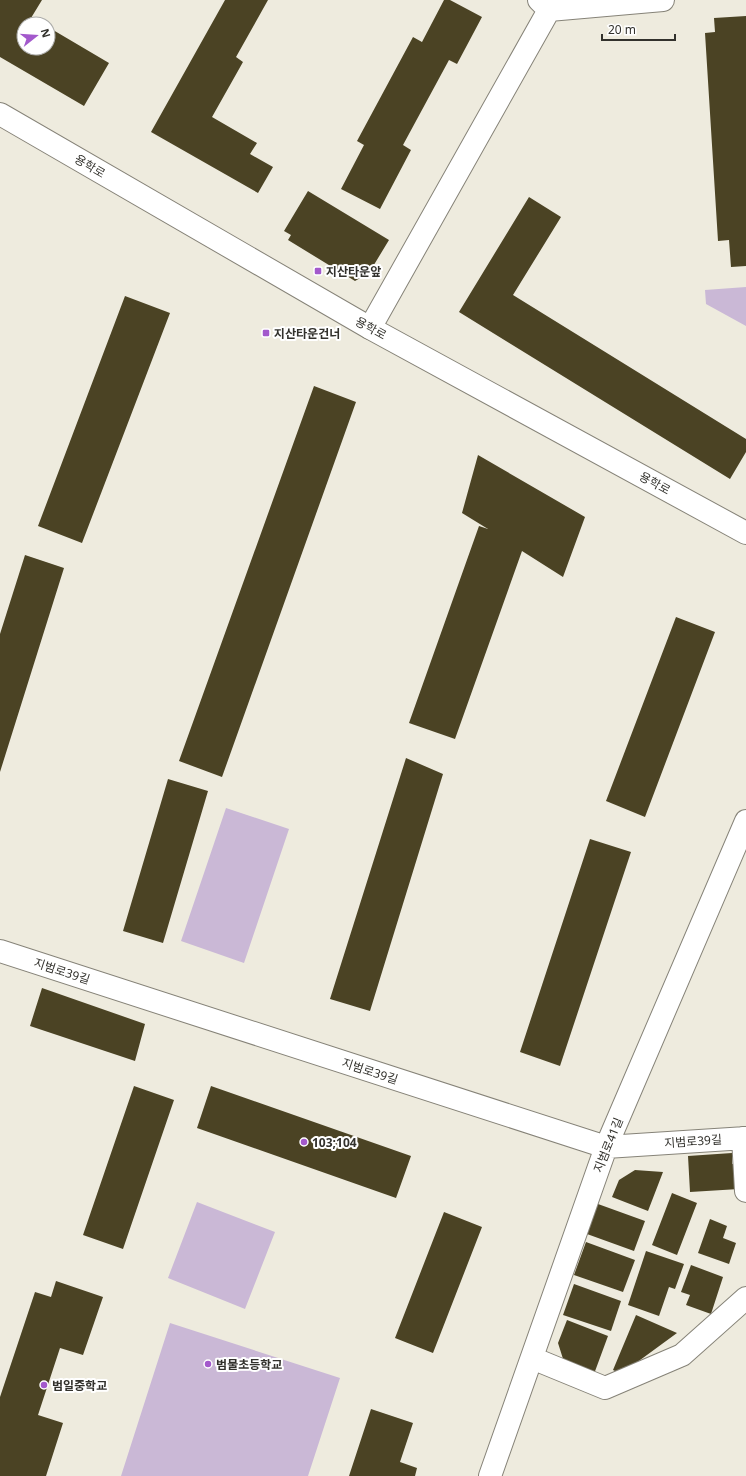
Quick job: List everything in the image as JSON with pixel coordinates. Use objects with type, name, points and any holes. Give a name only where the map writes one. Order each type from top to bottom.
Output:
[{"type":"street","points":[[370,328],[544,5],[663,0]]},
{"type":"street","name":"용학로","points":[[0,114],[370,328],[746,532]]},
{"type":"street","name":"지범로41길","points":[[490,1476],[606,1147],[746,821]]},
{"type":"street","name":"지범로39길","points":[[0,951],[606,1147],[744,1138]]},
{"type":"street","points":[[744,1138],[746,1191]]},
{"type":"street","points":[[532,1358],[605,1388],[682,1355],[746,1298]]},
{"type":"shaded area","points":[[746,287],[746,326],[706,304],[705,290]]},
{"type":"shaded area","points":[[226,808],[289,829],[244,963],[181,941]]},
{"type":"shaded area","points":[[197,1202],[275,1232],[245,1309],[168,1278]]},
{"type":"shaded area","name":"범물초등학교","points":[[170,1323],[340,1378],[308,1476],[121,1476]]},
{"type":"building","points":[[0,0],[42,0],[32,16],[16,16],[16,56],[56,56],[56,32],[109,63],[84,106],[0,57]]},
{"type":"building","points":[[225,0],[268,0],[236,57],[243,62],[212,117],[257,143],[250,154],[273,167],[258,193],[151,132]]},
{"type":"building","points":[[444,0],[450,0],[482,17],[457,64],[449,60],[403,145],[411,150],[380,209],[341,189],[364,145],[357,141],[413,37],[422,42]]},
{"type":"building","points":[[746,16],[746,266],[731,267],[729,240],[718,241],[705,33],[715,32],[714,18]]},
{"type":"building","points":[[308,191],[389,240],[369,273],[355,281],[288,240],[291,235],[284,231]]},
{"type":"building","points":[[529,197],[561,217],[513,295],[746,439],[746,452],[730,479],[459,312]]},
{"type":"building","points":[[125,296],[170,313],[82,543],[38,526]]},
{"type":"building","points":[[314,386],[356,402],[222,777],[179,761]]},
{"type":"building","points":[[478,455],[585,517],[563,577],[522,551],[455,739],[409,723],[479,526],[488,529],[462,513]]},
{"type":"building","points":[[25,555],[64,568],[0,772],[0,634]]},
{"type":"building","points":[[676,617],[715,632],[645,817],[606,801]]},
{"type":"building","points":[[406,758],[443,774],[370,1011],[330,999]]},
{"type":"building","points":[[168,779],[208,791],[163,943],[123,931]]},
{"type":"building","points":[[590,839],[631,852],[560,1066],[520,1052]]},
{"type":"building","points":[[42,988],[145,1024],[135,1061],[30,1026]]},
{"type":"building","points":[[134,1086],[174,1100],[123,1249],[83,1235]]},
{"type":"building","name":"103;104","points":[[211,1086],[411,1156],[396,1198],[197,1128]]},
{"type":"building","points":[[732,1153],[732,1164],[737,1163],[739,1189],[690,1192],[688,1156]]},
{"type":"building","points":[[635,1170],[663,1172],[648,1211],[612,1197],[619,1180]]},
{"type":"building","points":[[672,1193],[697,1203],[677,1255],[652,1245]]},
{"type":"building","points":[[598,1204],[645,1221],[634,1251],[587,1234]]},
{"type":"building","points":[[444,1212],[482,1227],[433,1353],[395,1338]]},
{"type":"building","points":[[710,1219],[727,1226],[723,1238],[736,1243],[729,1264],[698,1253]]},
{"type":"building","points":[[586,1242],[635,1260],[623,1292],[574,1275]]},
{"type":"building","points":[[646,1251],[684,1264],[675,1289],[669,1287],[659,1316],[628,1305]]},
{"type":"building","points":[[691,1265],[723,1277],[711,1314],[686,1305],[690,1295],[681,1292]]},
{"type":"building","points":[[56,1281],[103,1297],[83,1355],[60,1348],[38,1415],[63,1423],[46,1476],[0,1476],[0,1397],[35,1292],[51,1297]]},
{"type":"building","points":[[574,1284],[621,1301],[611,1331],[563,1315]]},
{"type":"building","points":[[636,1315],[677,1333],[621,1374],[613,1370]]},
{"type":"building","points":[[567,1320],[608,1336],[594,1374],[564,1362],[558,1343]]},
{"type":"building","points":[[371,1409],[413,1423],[400,1462],[417,1468],[415,1476],[349,1476]]},
{"type":"place","name":"지산타운앞","points":[[318,271]]},
{"type":"place","name":"지산타운건너","points":[[266,333]]},
{"type":"place","name":"103;104","points":[[304,1142]]},
{"type":"place","name":"범물초등학교","points":[[208,1364]]},
{"type":"place","name":"범일중학교","points":[[44,1385]]}]
